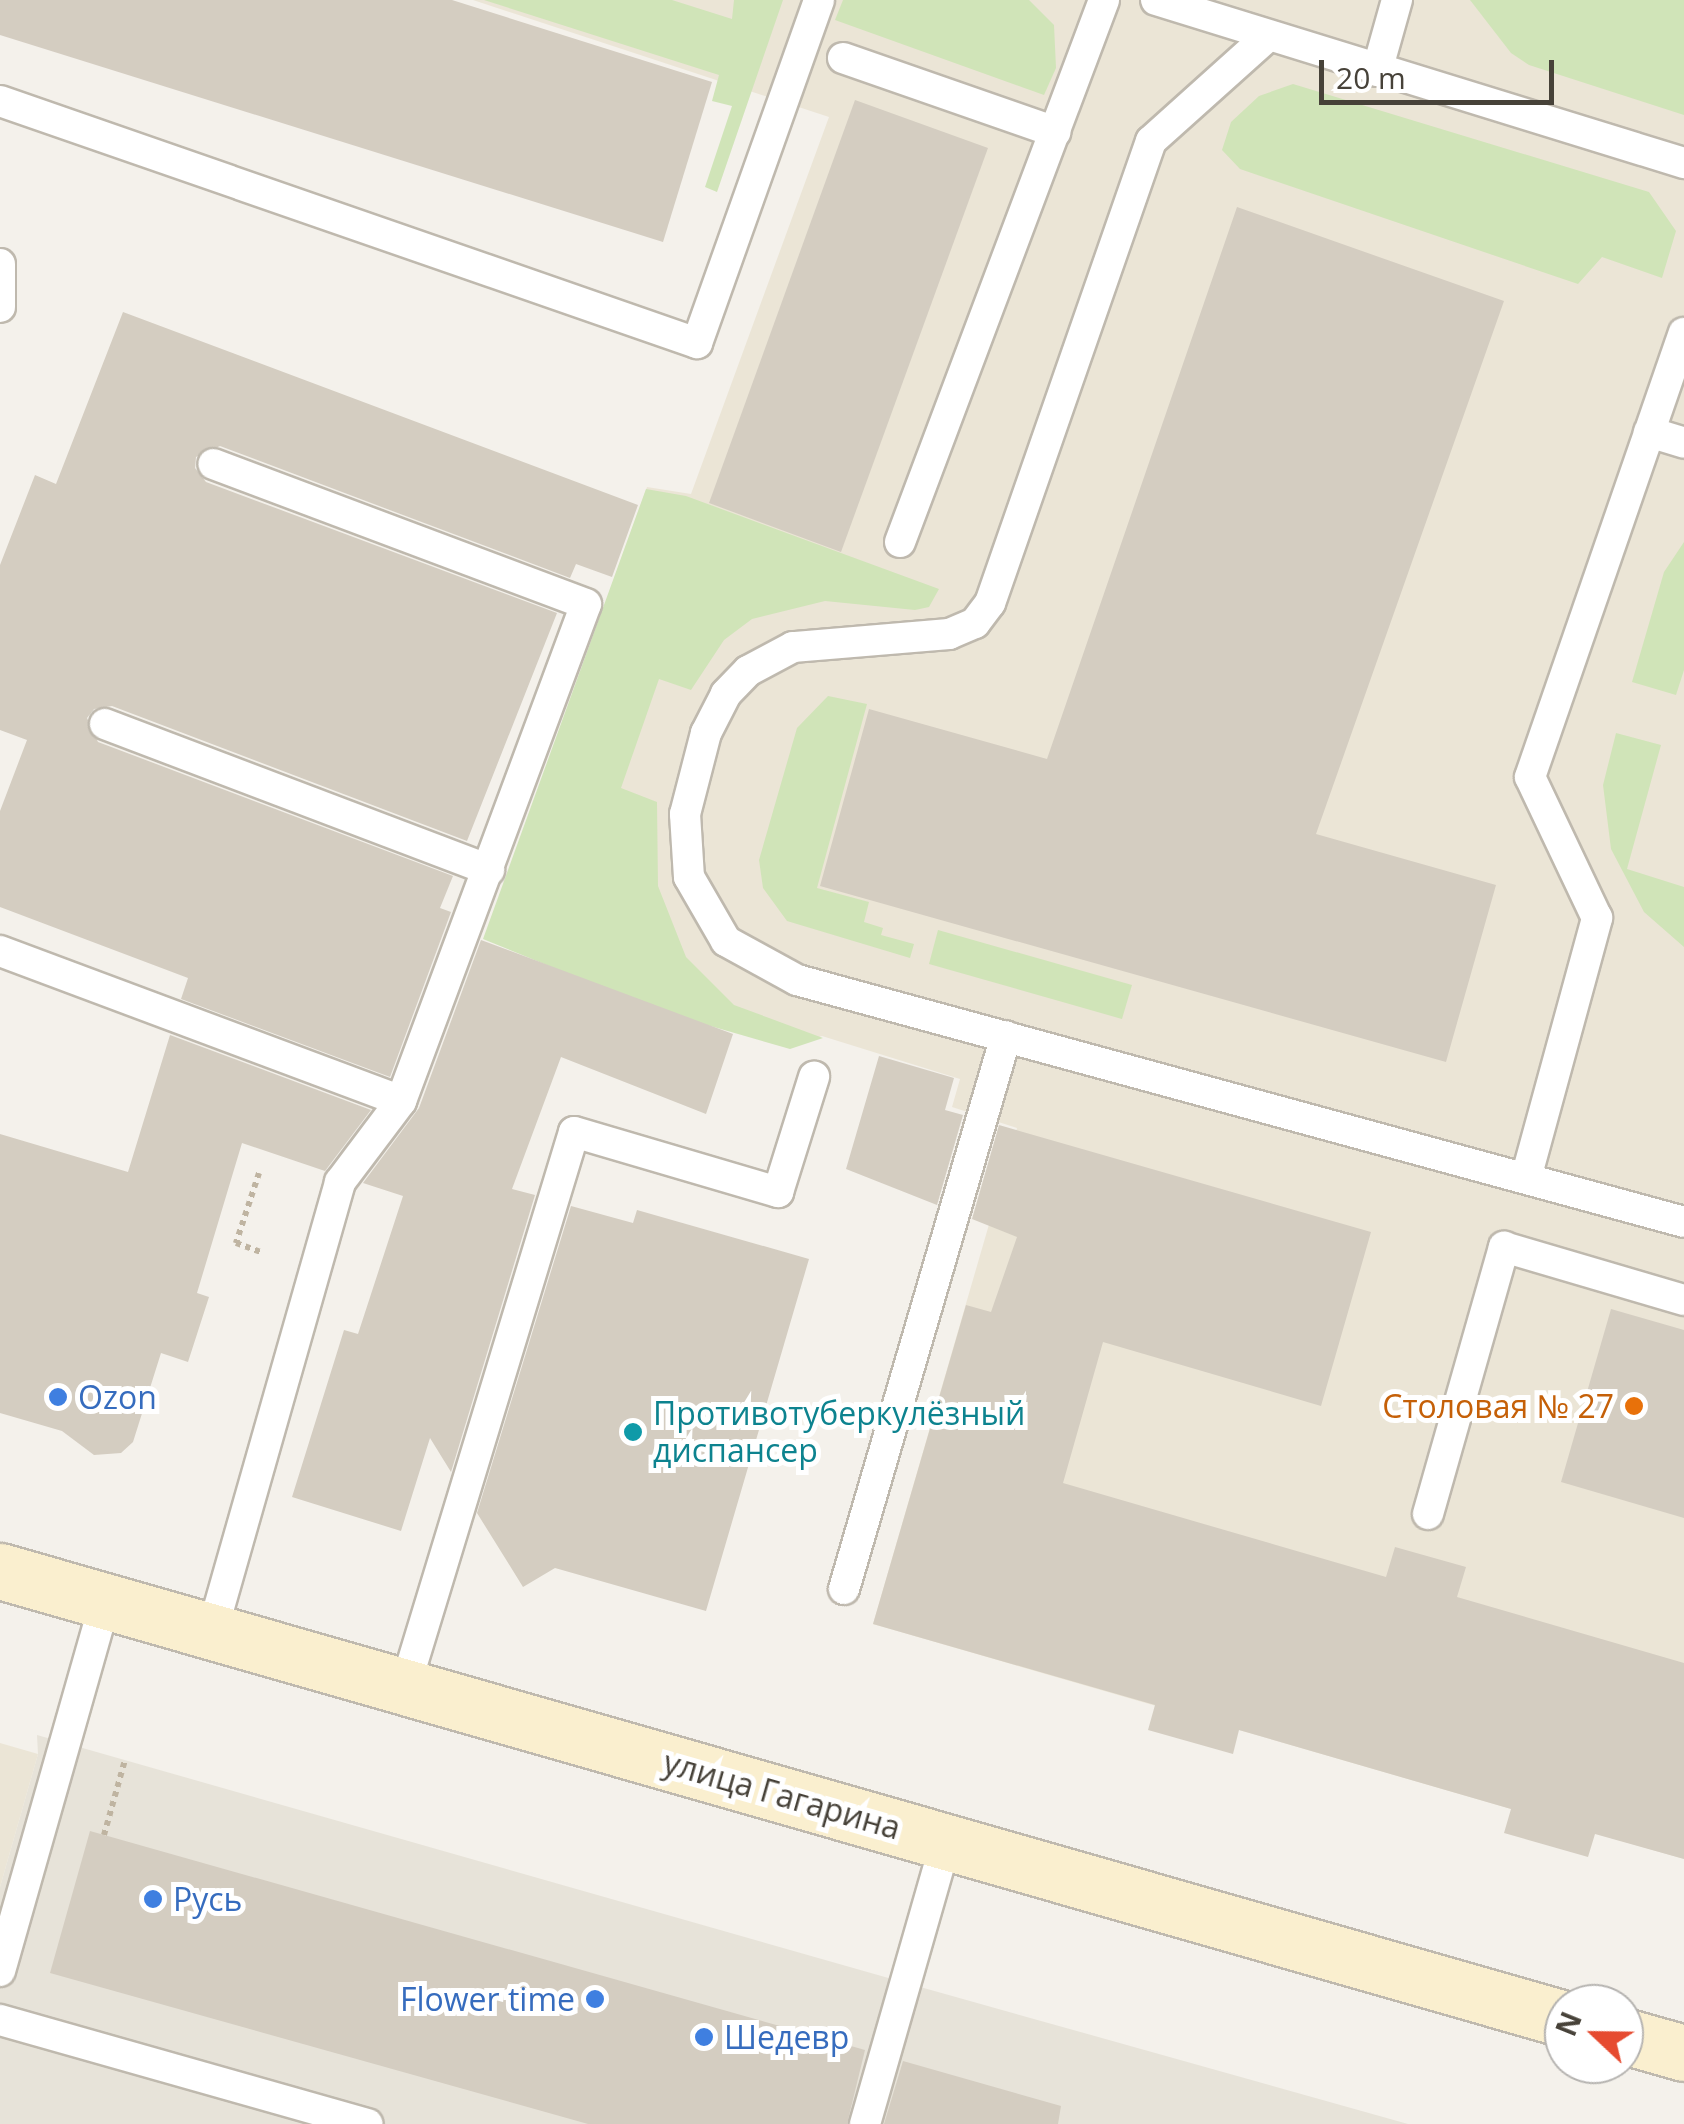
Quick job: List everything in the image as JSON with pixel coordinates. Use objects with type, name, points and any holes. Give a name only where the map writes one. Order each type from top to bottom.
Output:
[{"type":"main road","name":"улица Гагарина","points":[[0,1572],[1544,2013]]},
{"type":"main road","points":[[1644,2042],[1684,2053]]},
{"type":"lane","points":[[0,101],[697,344],[819,0]]},
{"type":"lane","points":[[900,542],[1104,0]]},
{"type":"lane","points":[[1156,0],[1684,163]]},
{"type":"lane","points":[[1377,71],[1397,0]]},
{"type":"lane","points":[[1268,36],[1151,141],[990,603],[975,623],[949,634],[793,647],[748,670],[726,694],[706,733],[684,814],[688,877],[726,941],[797,980],[1684,1222]]},
{"type":"lane","points":[[843,58],[1055,132]]},
{"type":"lane","points":[[0,264],[0,307]]},
{"type":"lane","points":[[1526,1178],[1597,918],[1530,777],[1684,333]]},
{"type":"lane","points":[[1650,432],[1684,443]]},
{"type":"lane","points":[[212,464],[586,604],[401,1101],[340,1182],[212,1632]]},
{"type":"lane","points":[[105,724],[488,870]]},
{"type":"lane","points":[[0,951],[401,1101]]},
{"type":"lane","points":[[844,1590],[1006,1036]]},
{"type":"lane","points":[[405,1688],[574,1132],[778,1192],[814,1077]]},
{"type":"lane","points":[[1428,1514],[1504,1247],[1684,1300]]},
{"type":"lane","points":[[0,1971],[106,1602]]},
{"type":"lane","points":[[865,2124],[946,1842]]},
{"type":"lane","points":[[0,2020],[368,2124]]},
{"type":"path","points":[[239,1233],[259,1173]]},
{"type":"path","points":[[104,1835],[125,1760]]},
{"type":"shaded area","points":[[473,0],[1684,0],[1684,1859],[873,1624],[1017,1128],[952,1107],[960,1079],[822,1036],[789,1047],[485,938],[647,487],[691,494],[829,117]]},
{"type":"shaded area","points":[[37,1735],[1408,2124],[0,2124],[0,1887],[38,1754]]},
{"type":"shaded area","points":[[0,1743],[38,1754],[0,1887]]},
{"type":"green space","points":[[484,0],[672,0],[732,19],[734,0],[783,0],[717,192],[705,187],[732,106],[712,101],[719,75]]},
{"type":"green space","points":[[843,0],[1029,0],[1054,25],[1056,68],[1044,95],[835,20]]},
{"type":"green space","points":[[1470,0],[1684,0],[1684,115],[1529,65],[1511,53]]},
{"type":"green space","points":[[1293,84],[1649,192],[1676,231],[1662,278],[1602,257],[1578,284],[1240,169],[1222,150],[1231,122],[1259,96]]},
{"type":"green space","points":[[646,489],[686,496],[939,589],[929,607],[915,610],[825,601],[752,619],[724,640],[691,690],[659,679],[621,788],[657,802],[658,886],[686,957],[734,1005],[823,1038],[790,1049],[662,1012],[483,939]]},
{"type":"green space","points":[[1684,542],[1684,670],[1676,695],[1632,682],[1664,572]]},
{"type":"green space","points":[[828,696],[867,704],[817,888],[869,902],[864,922],[883,928],[881,935],[914,944],[910,958],[787,921],[763,888],[759,860],[797,728]]},
{"type":"green space","points":[[1616,733],[1661,745],[1627,869],[1684,887],[1684,947],[1644,912],[1611,849],[1603,785]]},
{"type":"green space","points":[[938,930],[1132,985],[1122,1019],[929,964]]},
{"type":"building","points":[[0,0],[452,0],[712,82],[663,242],[0,35]]},
{"type":"building","points":[[855,100],[988,148],[841,552],[709,503]]},
{"type":"building","points":[[1237,207],[1504,301],[1316,834],[1496,885],[1446,1062],[820,886],[869,709],[1047,759]]},
{"type":"building","points":[[123,312],[638,505],[612,577],[576,564],[570,578],[220,446],[196,457],[195,468],[206,482],[557,613],[467,841],[112,706],[94,709],[87,718],[98,742],[453,876],[440,908],[451,912],[390,1077],[181,999],[188,978],[0,907],[0,811],[27,740],[0,730],[0,565],[35,475],[56,484]]},
{"type":"building","points":[[481,940],[733,1034],[706,1114],[561,1057],[512,1189],[535,1195],[451,1472],[430,1438],[401,1531],[292,1497],[344,1330],[358,1334],[403,1196],[363,1183],[419,1108]]},
{"type":"building","points":[[170,1035],[371,1110],[325,1171],[242,1143],[197,1293],[209,1297],[188,1362],[161,1353],[133,1442],[121,1453],[94,1455],[62,1431],[0,1413],[0,1134],[128,1172]]},
{"type":"building","points":[[879,1056],[954,1078],[945,1110],[963,1115],[937,1205],[846,1169]]},
{"type":"building","points":[[999,1125],[1371,1232],[1321,1406],[1103,1342],[1063,1483],[1386,1577],[1395,1547],[1466,1567],[1457,1597],[1684,1663],[1684,1859],[1595,1834],[1588,1857],[1504,1833],[1511,1809],[1239,1730],[1233,1754],[1148,1730],[1155,1705],[873,1624],[966,1305],[991,1312],[1017,1237],[972,1219]]},
{"type":"building","name":"Противотуберкулёзный диспансер","points":[[571,1206],[633,1223],[637,1210],[809,1259],[706,1611],[555,1568],[523,1587],[477,1513]]},
{"type":"building","name":"Столовая № 27","points":[[1611,1309],[1684,1330],[1684,1518],[1561,1482]]},
{"type":"building","points":[[90,1831],[865,2050],[847,2124],[588,2124],[50,1973]]},
{"type":"building","points":[[903,2061],[1061,2106],[1058,2124],[884,2124]]},
{"type":"place","name":"Ozon","points":[[58,1397]]},
{"type":"place","name":"Столовая № 27","points":[[1634,1406]]},
{"type":"place","name":"Противотуберкулёзный диспансер","points":[[633,1432]]},
{"type":"place","name":"Русь","points":[[153,1899]]},
{"type":"place","name":"Flower time","points":[[595,1999]]},
{"type":"place","name":"Шедевр","points":[[704,2037]]}]
